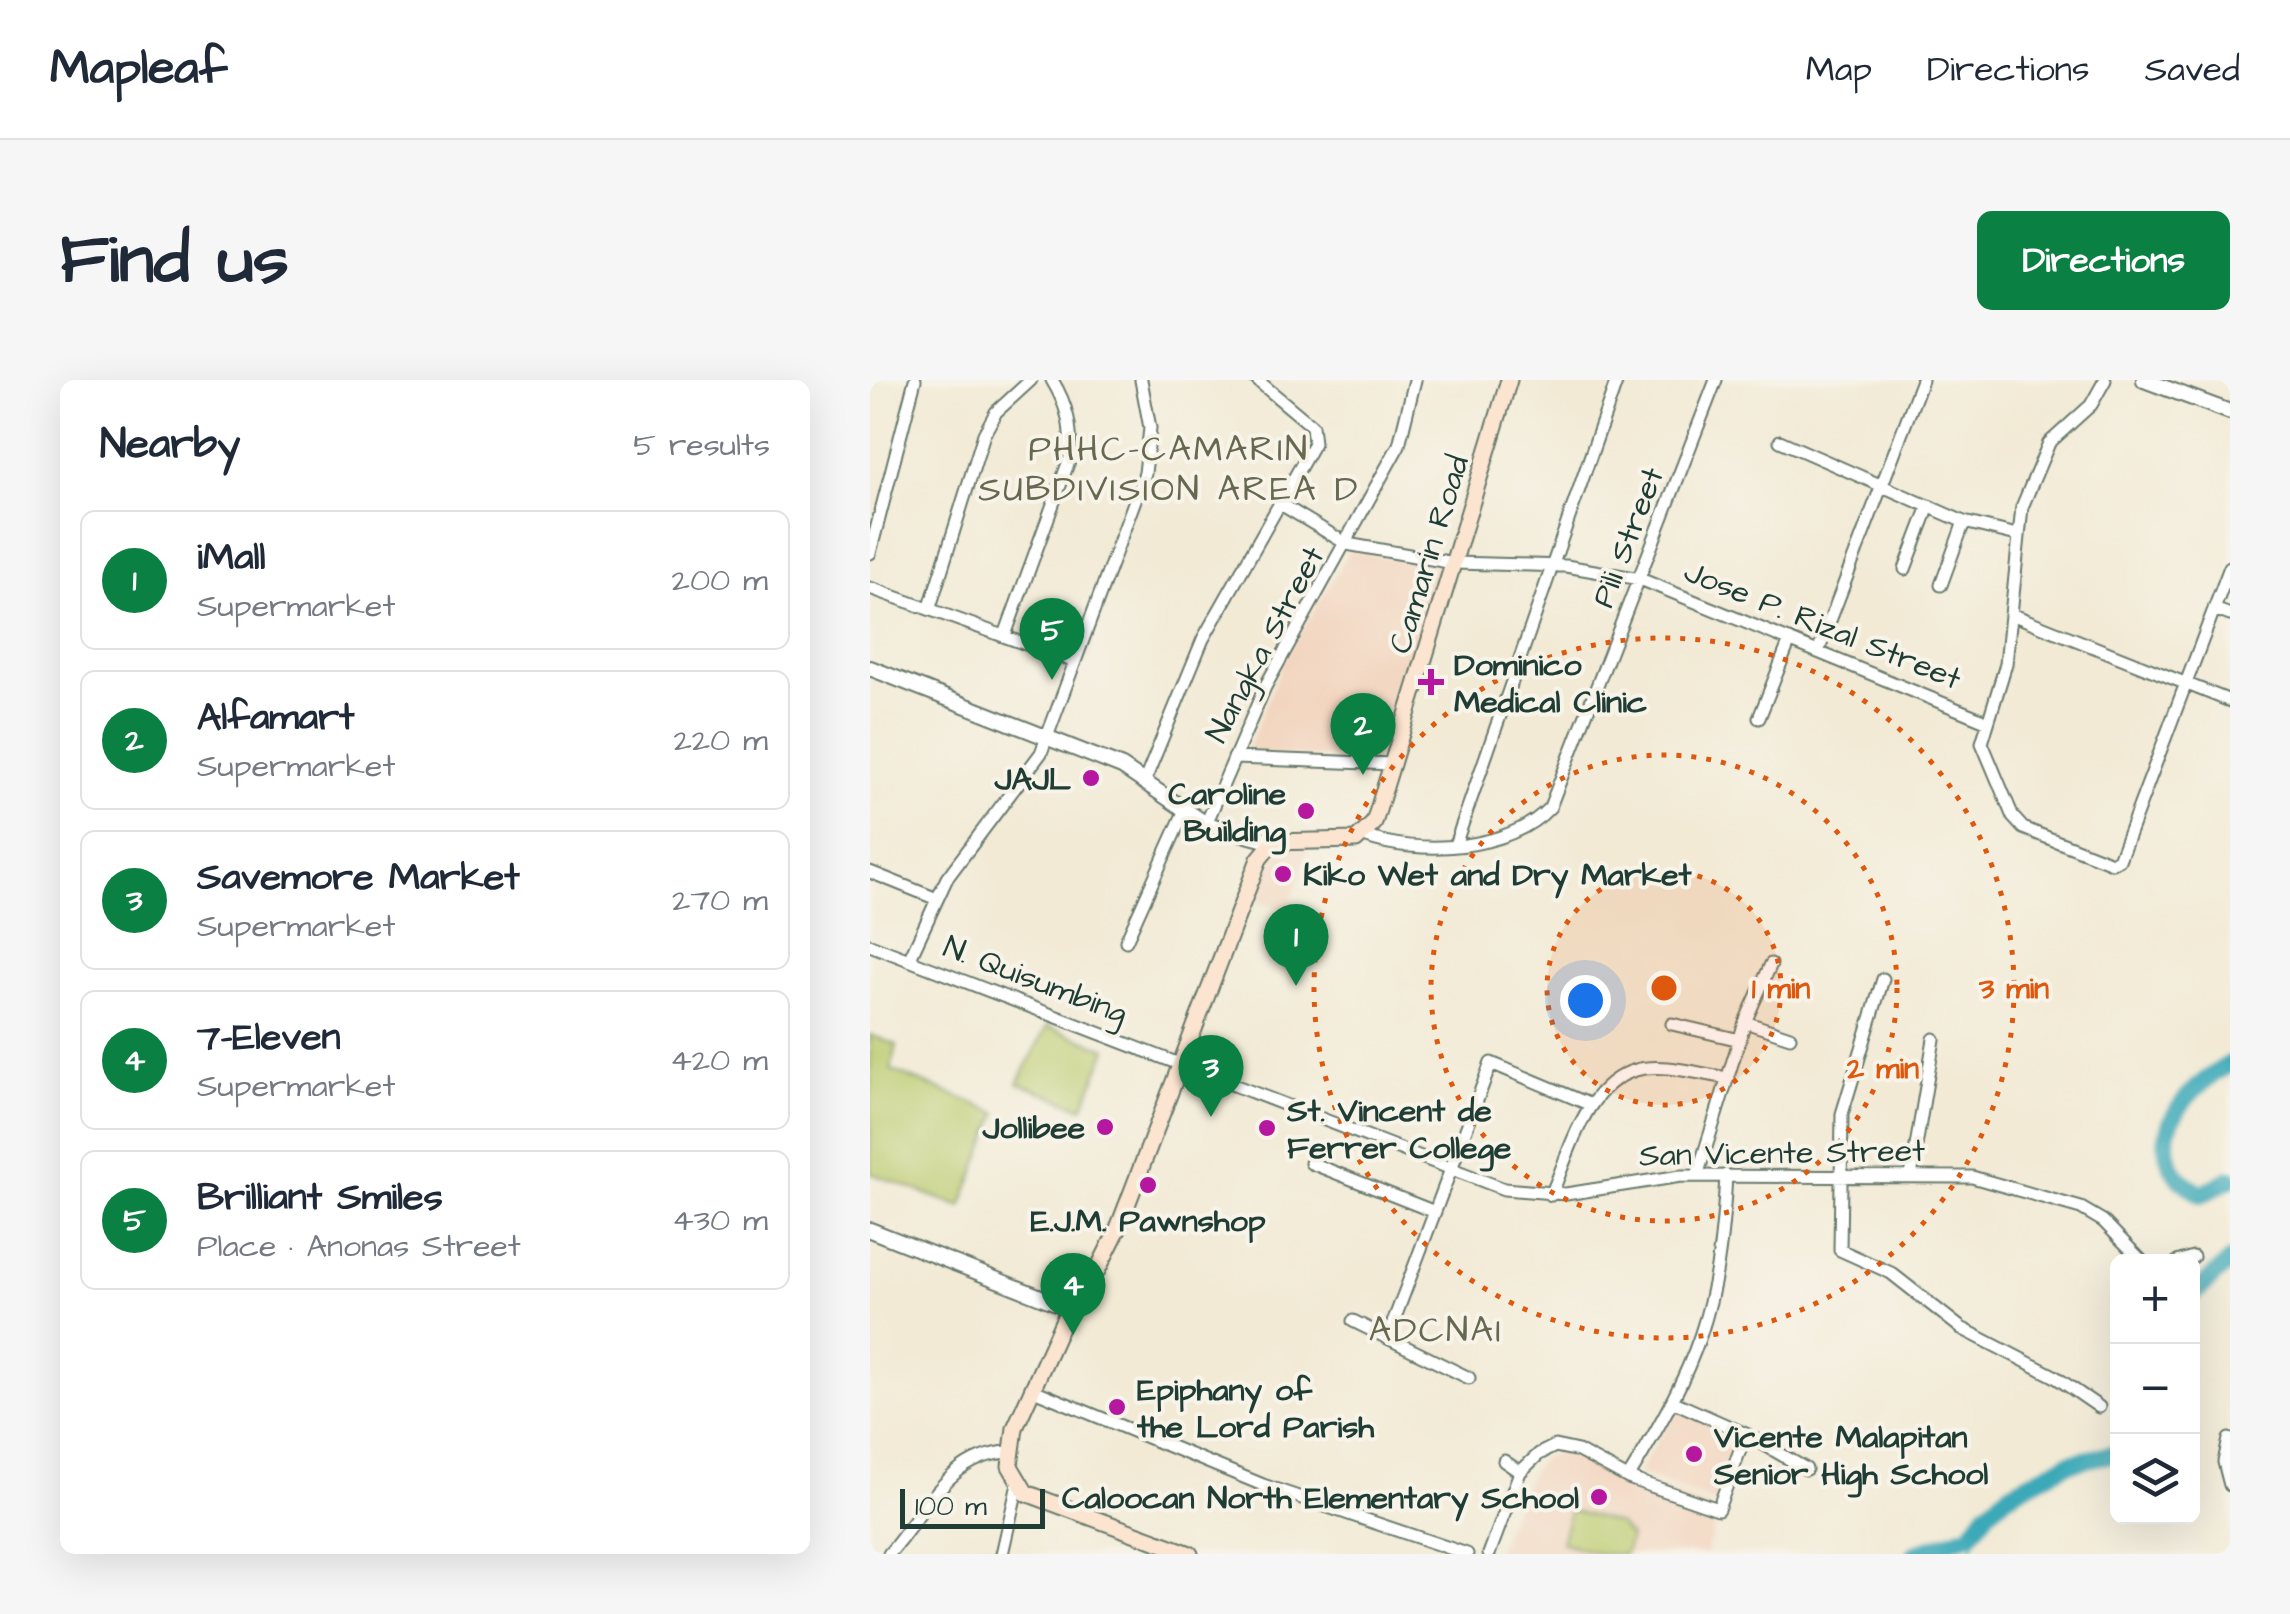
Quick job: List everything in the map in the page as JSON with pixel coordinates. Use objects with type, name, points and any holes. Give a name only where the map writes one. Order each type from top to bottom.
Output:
[{"type":"main road","name":"Camarin Road","points":[[1364,836],[1374,824],[1394,764],[1508,380]]},
{"type":"main road","points":[[1190,1554],[1044,1502],[1018,1484],[1010,1452],[1031,1389],[1069,1308],[1109,1248],[1256,867],[1273,842],[1364,836]]},
{"type":"street","points":[[870,552],[916,380]]},
{"type":"street","points":[[930,608],[984,434],[996,412],[1031,380]]},
{"type":"street","points":[[1004,635],[1070,458],[1072,432],[1066,402],[1052,380]]},
{"type":"street","points":[[909,960],[937,900],[990,815],[1041,753],[1145,473],[1150,428],[1142,380]]},
{"type":"street","points":[[1145,780],[1203,640],[1316,434],[1258,380]]},
{"type":"street","name":"Nangka Street","points":[[1206,824],[1265,687],[1347,544],[1405,432],[1416,380]]},
{"type":"street","points":[[1455,845],[1549,565],[1617,380]]},
{"type":"street","name":"Pili Street","points":[[1364,836],[1455,845],[1512,836],[1550,807],[1716,380]]},
{"type":"street","points":[[1818,652],[1922,380]]},
{"type":"street","points":[[2105,380],[2091,406],[2060,430],[2040,458],[2026,490],[2017,535],[2006,664],[1986,720],[1984,754],[2016,823],[2116,863],[2229,573]]},
{"type":"street","points":[[2144,380],[2230,412]]},
{"type":"street","points":[[1780,441],[1964,522],[2017,535]]},
{"type":"street","points":[[1280,504],[1347,544]]},
{"type":"street","points":[[1905,569],[1929,506]]},
{"type":"street","points":[[1942,585],[1964,522]]},
{"type":"street","name":"Jose P. Rizal Street","points":[[1347,544],[1454,563],[1549,565],[1640,579],[1986,720]]},
{"type":"street","points":[[870,588],[1073,660]]},
{"type":"street","points":[[2214,609],[2230,615]]},
{"type":"street","points":[[2011,614],[2230,701]]},
{"type":"street","points":[[1759,718],[1790,640]]},
{"type":"street","points":[[870,668],[1145,780],[1184,812],[1206,824],[1273,842]]},
{"type":"street","points":[[1234,758],[1394,764]]},
{"type":"street","points":[[1126,941],[1184,812]]},
{"type":"street","points":[[870,872],[937,900]]},
{"type":"street","name":"N. Quisumbing","points":[[870,945],[1182,1064]]},
{"type":"street","points":[[1697,1176],[1745,1022],[1771,964]]},
{"type":"street","points":[[1883,979],[1845,1095],[1838,1242],[1845,1254],[1892,1274],[1962,1328],[2054,1376],[2099,1407]]},
{"type":"street","points":[[1745,1022],[1790,1038]]},
{"type":"street","points":[[1672,1024],[1740,1040]]},
{"type":"street","points":[[1911,1176],[1934,1039]]},
{"type":"street","points":[[1388,1336],[1492,1063],[1591,1105]]},
{"type":"street","name":"San Vicente Street","points":[[1182,1064],[1504,1189],[1551,1194],[1697,1176],[1989,1180],[2081,1208],[2102,1221],[2135,1254]]},
{"type":"street","points":[[1551,1194],[1600,1092],[1637,1069],[1729,1078]]},
{"type":"street","points":[[1311,1163],[1435,1212]]},
{"type":"street","points":[[1628,1478],[1694,1361],[1717,1284],[1726,1176]]},
{"type":"street","points":[[870,1230],[1069,1308]]},
{"type":"street","points":[[1352,1321],[1469,1378]]},
{"type":"street","points":[[1031,1389],[1262,1485],[1467,1554]]},
{"type":"street","points":[[1674,1402],[1746,1434],[1806,1469]]},
{"type":"street","points":[[1490,1554],[1520,1472],[1548,1448],[1563,1446],[1628,1478],[1718,1509],[1746,1434]]},
{"type":"street","points":[[2229,1440],[2224,1462],[2230,1485]]},
{"type":"street","points":[[889,1554],[948,1477],[975,1458],[1010,1452]]},
{"type":"street","points":[[1504,1462],[1520,1472]]},
{"type":"street","points":[[1002,1554],[1018,1484]]},
{"type":"shaded area","points":[[1350,550],[1441,569],[1411,672],[1400,669],[1374,760],[1247,752],[1283,662]]},
{"type":"shaded area","name":"Kiko Wet and Dry Market","points":[[1278,847],[1309,847],[1288,910],[1253,901]]},
{"type":"shaded area","name":"Vicente Malapitan Senior High School","points":[[1676,1409],[1745,1435],[1721,1505],[1637,1474]]},
{"type":"shaded area","name":"Caloocan North Elementary School","points":[[1562,1452],[1719,1511],[1706,1554],[1495,1554],[1527,1479],[1543,1457]]},
{"type":"green space","points":[[1047,1026],[1107,1049],[1083,1108],[1018,1083]]},
{"type":"green space","points":[[870,1035],[897,1045],[891,1070],[998,1113],[961,1207],[870,1173]]},
{"type":"green space","points":[[1570,1510],[1619,1524],[1630,1537],[1625,1554],[1600,1554],[1561,1542]]},
{"type":"waterway","points":[[2230,1064],[2189,1096],[2170,1125],[2166,1141],[2176,1174],[2201,1195],[2230,1179]]},
{"type":"waterway","points":[[2200,1289],[2230,1261]]},
{"type":"waterway","points":[[1915,1554],[1971,1534],[1987,1512],[2010,1493],[2068,1463],[2110,1455]]},
{"type":"waterway","points":[[1970,1554],[1982,1519]]},
{"type":"place","name":"Brilliant Smiles","points":[[1052,680]]},
{"type":"place","name":"Dominico Medical Clinic","points":[[1431,682]]},
{"type":"place","name":"Alfamart","points":[[1363,775]]},
{"type":"place","name":"JAJL","points":[[1091,778]]},
{"type":"place","name":"Caroline Building","points":[[1306,811]]},
{"type":"place","name":"Kiko Wet and Dry Market","points":[[1283,874]]},
{"type":"place","name":"iMall","points":[[1296,986]]},
{"type":"place","name":"Savemore Market","points":[[1211,1117]]},
{"type":"place","name":"Jollibee","points":[[1105,1127]]},
{"type":"place","name":"St. Vincent de Ferrer College","points":[[1267,1128]]},
{"type":"place","name":"E.J.M. Pawnshop","points":[[1148,1185]]},
{"type":"place","name":"7-Eleven","points":[[1073,1335]]},
{"type":"place","name":"Epiphany of the Lord Parish","points":[[1117,1407]]},
{"type":"place","name":"Vicente Malapitan Senior High School","points":[[1694,1454]]},
{"type":"place","name":"Caloocan North Elementary School","points":[[1599,1497]]},
{"type":"district","name":"PHHC-CAMARIN SUBDIVISION AREA D","points":[[1169,468]]},
{"type":"district","name":"ADCNAI","points":[[1436,1329]]}]
